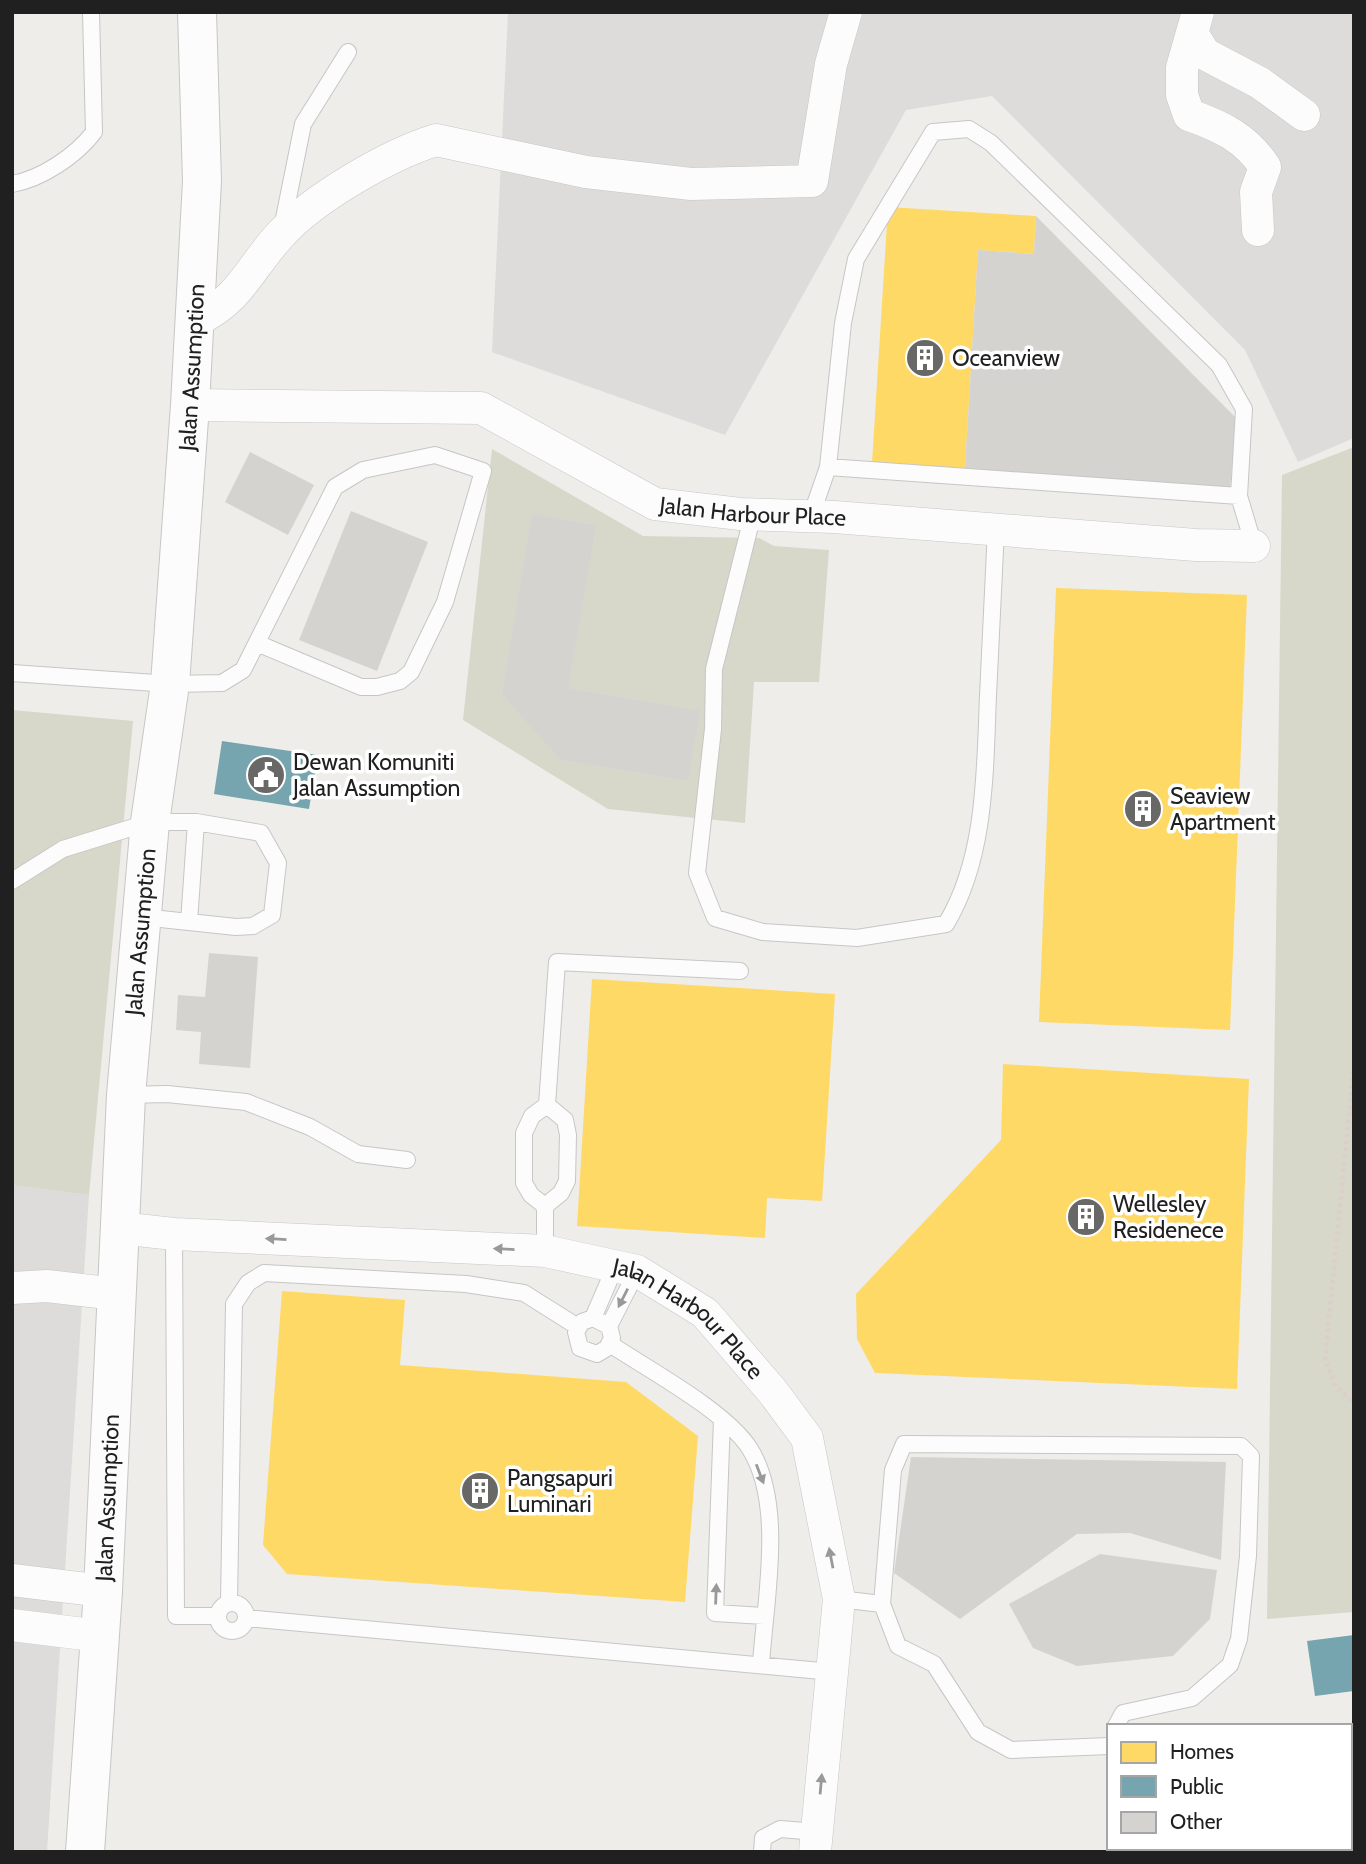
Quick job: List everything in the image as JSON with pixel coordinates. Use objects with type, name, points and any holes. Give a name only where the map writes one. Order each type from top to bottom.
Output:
[{"type":"street","name":"Jalan Assumption","points":[[85,1852],[103,1591],[127,1095],[150,822],[170,684],[190,405],[202,181],[197,12]]},
{"type":"street","points":[[195,321],[218,311],[252,274],[281,233],[315,206],[364,174],[414,147],[436,140],[586,172],[678,183],[811,181],[831,64],[846,12]]},
{"type":"street","points":[[1190,20],[1205,54],[1260,83],[1304,115]]},
{"type":"street","points":[[1190,20],[1181,68],[1182,95],[1189,115],[1222,126],[1254,150],[1265,167],[1256,192],[1258,230]]},
{"type":"street","name":"Jalan Harbour Place","points":[[190,405],[481,408],[655,503],[752,514],[811,516],[1196,545],[1254,546]]},
{"type":"street","name":"Jalan Harbour Place","points":[[119,1228],[174,1234],[545,1251],[626,1269],[705,1313],[773,1392],[807,1438],[839,1599],[816,1842]]},
{"type":"street","points":[[12,1288],[47,1286],[116,1294]]},
{"type":"street","points":[[12,1580],[103,1591]]},
{"type":"street","points":[[12,1625],[100,1636]]},
{"type":"lane","points":[[12,184],[57,165],[85,145],[94,132],[91,12]]},
{"type":"lane","points":[[281,233],[303,124],[348,52]]},
{"type":"lane","points":[[811,516],[828,467],[844,323],[856,259],[933,132],[969,129],[991,143],[1219,365],[1244,410],[1239,496],[1254,546]]},
{"type":"lane","points":[[12,673],[170,684],[222,682],[243,670],[335,487],[363,470],[435,455],[483,471],[445,602],[411,672],[400,681],[377,687],[361,687],[257,643]]},
{"type":"lane","points":[[828,467],[1239,496]]},
{"type":"lane","points":[[752,514],[714,669],[713,729],[697,873],[715,918],[763,932],[857,938],[946,924],[961,900],[972,856],[987,767],[996,529]]},
{"type":"lane","points":[[12,881],[62,849],[150,822],[196,822],[261,832],[278,863],[272,915],[253,926],[142,917]]},
{"type":"lane","points":[[189,922],[196,822]]},
{"type":"lane","points":[[545,1206],[531,1195],[524,1183],[524,1133],[532,1116],[547,1105],[557,962],[740,971]]},
{"type":"lane","points":[[127,1095],[166,1094],[246,1102],[310,1127],[358,1154],[407,1160]]},
{"type":"lane","points":[[545,1206],[561,1194],[568,1181],[569,1135],[565,1120],[547,1105]]},
{"type":"lane","points":[[545,1206],[545,1251]]},
{"type":"lane","points":[[174,1234],[176,1616],[218,1616]]},
{"type":"lane","points":[[578,1327],[593,1318],[626,1269]]},
{"type":"lane","points":[[610,1343],[609,1326],[626,1269]]},
{"type":"lane","points":[[229,1603],[234,1304],[248,1283],[264,1273],[466,1284],[524,1293],[578,1327]]},
{"type":"lane","points":[[593,1318],[609,1326]]},
{"type":"lane","points":[[578,1327],[577,1343],[585,1352],[597,1354],[610,1343]]},
{"type":"lane","points":[[610,1343],[722,1419],[749,1449],[763,1481],[770,1518],[761,1664]]},
{"type":"lane","points":[[722,1419],[715,1613],[764,1616]]},
{"type":"lane","points":[[1107,1746],[1011,1751],[978,1732],[934,1664],[898,1646],[882,1604],[893,1470],[904,1444],[1241,1446],[1251,1456],[1248,1556],[1238,1639],[1230,1665],[1192,1698],[1123,1713],[1117,1724]]},
{"type":"lane","points":[[839,1599],[882,1604]]},
{"type":"lane","points":[[229,1603],[242,1607],[246,1618],[243,1626],[229,1630],[221,1625],[218,1616],[222,1608],[229,1603]]},
{"type":"lane","points":[[246,1618],[832,1672]]},
{"type":"lane","points":[[762,1852],[763,1838],[780,1829],[816,1842]]},
{"type":"path","points":[[1354,1064],[1325,1360],[1336,1387],[1354,1403]]},
{"type":"shaded area","points":[[508,12],[1354,12],[1354,438],[1298,462],[1245,350],[992,96],[906,110],[725,435],[492,352]]},
{"type":"shaded area","points":[[1354,447],[1354,1612],[1267,1619],[1282,475]]},
{"type":"shaded area","points":[[492,449],[643,536],[759,538],[774,546],[829,550],[819,682],[754,682],[745,823],[608,809],[463,720]]},
{"type":"shaded area","points":[[12,710],[133,721],[89,1195],[12,1185]]},
{"type":"shaded area","points":[[12,1185],[89,1195],[47,1852],[12,1852]]},
{"type":"building: Homes","name":"Oceanview","points":[[888,207],[1036,216],[1034,254],[978,250],[965,468],[872,463]]},
{"type":"building: Homes","name":"Seaview Apartment","points":[[1056,588],[1247,595],[1230,1030],[1039,1022]]},
{"type":"building: Homes","points":[[592,979],[835,994],[822,1201],[767,1198],[765,1238],[577,1226]]},
{"type":"building: Homes","name":"Wellesley Residenece","points":[[1003,1064],[1249,1079],[1237,1389],[875,1373],[857,1339],[856,1294],[1001,1140]]},
{"type":"building: Homes","name":"Pangsapuri Luminari","points":[[282,1291],[405,1300],[400,1365],[626,1382],[698,1436],[685,1602],[287,1574],[263,1545]]},
{"type":"building: Public","name":"Dewan Komuniti Jalan Assumption","points":[[222,741],[318,755],[309,809],[214,794]]},
{"type":"building: Public","points":[[1354,1635],[1354,1691],[1315,1696],[1307,1641]]},
{"type":"building: Other","points":[[1036,216],[1236,418],[1230,489],[965,468],[978,250],[1034,254]]},
{"type":"building: Other","points":[[250,452],[314,485],[288,535],[225,502]]},
{"type":"building: Other","points":[[351,511],[428,542],[377,671],[299,640]]},
{"type":"building: Other","points":[[532,514],[596,525],[568,688],[700,711],[688,781],[561,760],[502,694]]},
{"type":"building: Other","points":[[209,953],[258,957],[250,1068],[199,1064],[201,1032],[176,1030],[178,995],[205,997]]},
{"type":"building: Other","points":[[911,1457],[1226,1462],[1221,1560],[1130,1533],[1077,1534],[960,1619],[894,1573]]},
{"type":"building: Other","points":[[1100,1554],[1217,1570],[1210,1619],[1173,1656],[1077,1666],[1033,1648],[1009,1604]]},
{"type":"place","name":"Oceanview","points":[[925,358]]},
{"type":"place","name":"Dewan Komuniti Jalan Assumption","points":[[266,775]]},
{"type":"place","name":"Seaview Apartment","points":[[1143,809]]},
{"type":"place","name":"Wellesley Residenece","points":[[1086,1217]]},
{"type":"place","name":"Pangsapuri Luminari","points":[[480,1491]]}]
